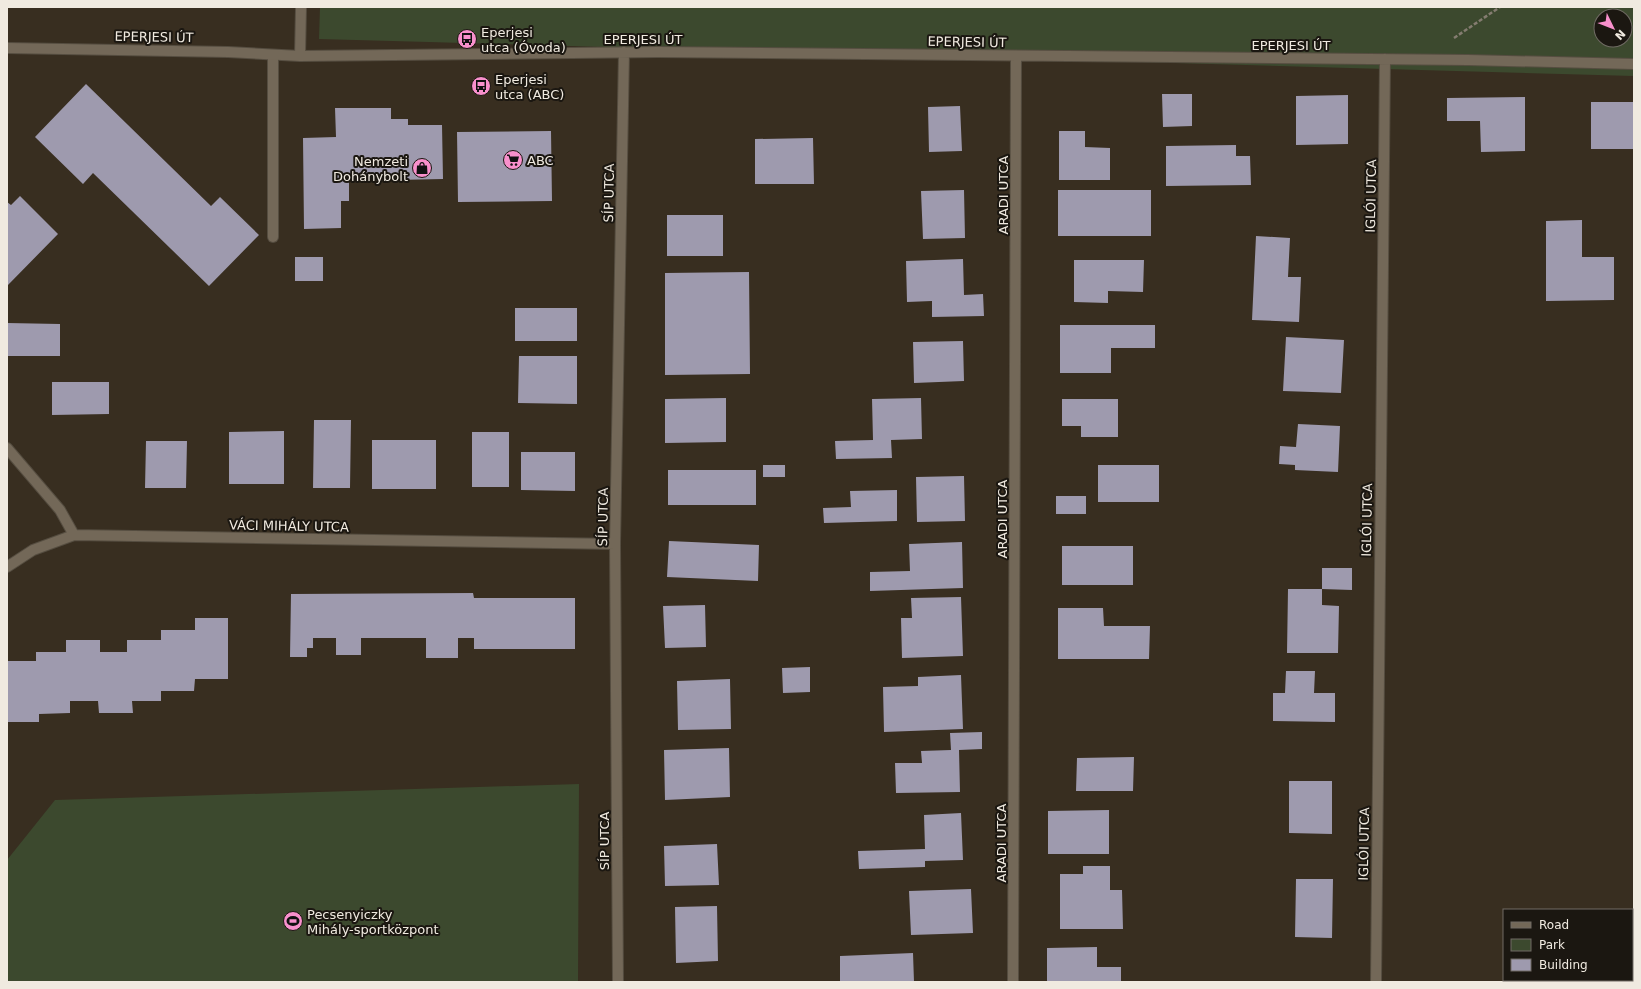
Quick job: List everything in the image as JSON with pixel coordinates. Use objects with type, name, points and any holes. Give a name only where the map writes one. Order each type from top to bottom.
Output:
[{"type":"street","points":[[300,56],[301,7]]},
{"type":"street","name":"EPERJESI ÚT","points":[[7,48],[228,52],[300,56],[624,52],[1422,59],[1634,64]]},
{"type":"street","name":"SÍP UTCA","points":[[618,982],[615,544],[624,52]]},
{"type":"street","points":[[273,55],[273,236]]},
{"type":"street","name":"ARADI UTCA","points":[[1013,982],[1016,56]]},
{"type":"street","name":"IGLÓI UTCA","points":[[1376,982],[1385,59]]},
{"type":"street","points":[[7,448],[60,510],[74,535],[33,550],[7,567]]},
{"type":"street","name":"VÁCI MIHÁLY UTCA","points":[[74,535],[615,544]]},
{"type":"path","points":[[1422,59],[1500,7]]},
{"type":"green space","points":[[320,7],[1634,7],[1634,76],[319,39]]},
{"type":"green space","name":"Pecsenyiczky Mihály-sportközpont","points":[[579,784],[578,982],[7,982],[7,860],[55,800]]},
{"type":"building","points":[[86,84],[211,206],[220,197],[259,235],[209,286],[93,173],[83,184],[35,137]]},
{"type":"building","points":[[1162,94],[1192,94],[1192,126],[1163,127]]},
{"type":"building","points":[[1348,95],[1348,144],[1296,145],[1296,96]]},
{"type":"building","points":[[1525,97],[1525,151],[1481,152],[1480,121],[1447,121],[1447,98]]},
{"type":"building","points":[[1591,102],[1634,102],[1634,149],[1591,149]]},
{"type":"building","points":[[960,106],[962,151],[929,152],[928,107]]},
{"type":"building","points":[[335,108],[391,108],[391,119],[408,119],[408,125],[442,125],[443,179],[349,181],[349,201],[341,201],[341,228],[304,229],[303,138],[336,137]]},
{"type":"building","points":[[551,131],[552,201],[458,202],[457,132]]},
{"type":"building","points":[[1059,131],[1085,131],[1085,147],[1110,148],[1110,180],[1059,180]]},
{"type":"building","points":[[813,138],[814,184],[755,184],[755,139]]},
{"type":"building","points":[[1236,145],[1236,156],[1250,156],[1251,185],[1166,186],[1166,146]]},
{"type":"building","points":[[964,190],[965,238],[923,239],[921,191]]},
{"type":"building","points":[[1058,190],[1151,190],[1151,236],[1058,236]]},
{"type":"building","points":[[20,196],[58,234],[8,285],[7,202],[11,205]]},
{"type":"building","points":[[667,215],[723,215],[723,256],[667,256]]},
{"type":"building","points":[[1582,220],[1582,257],[1614,257],[1614,300],[1546,301],[1546,221]]},
{"type":"building","points":[[1256,236],[1290,238],[1288,277],[1301,277],[1299,322],[1252,320]]},
{"type":"building","points":[[295,257],[323,257],[323,281],[295,281]]},
{"type":"building","points":[[963,259],[964,295],[983,294],[984,316],[932,317],[932,301],[907,302],[906,261]]},
{"type":"building","points":[[1074,260],[1144,260],[1143,292],[1108,291],[1108,303],[1074,302]]},
{"type":"building","points":[[749,272],[750,374],[665,375],[665,273]]},
{"type":"building","points":[[515,308],[577,308],[577,341],[515,341]]},
{"type":"building","points":[[7,323],[60,324],[60,356],[7,356]]},
{"type":"building","points":[[1060,325],[1155,325],[1155,348],[1111,348],[1111,373],[1060,373]]},
{"type":"building","points":[[1286,337],[1344,340],[1341,393],[1283,391]]},
{"type":"building","points":[[963,341],[964,381],[914,383],[913,342]]},
{"type":"building","points":[[519,356],[577,356],[577,404],[518,403]]},
{"type":"building","points":[[52,382],[109,382],[109,414],[52,415]]},
{"type":"building","points":[[726,398],[726,442],[665,443],[665,399]]},
{"type":"building","points":[[921,398],[922,439],[891,440],[892,458],[836,459],[835,441],[873,440],[872,399]]},
{"type":"building","points":[[1062,399],[1118,399],[1118,437],[1081,437],[1081,426],[1062,426]]},
{"type":"building","points":[[314,420],[351,420],[350,488],[313,488]]},
{"type":"building","points":[[1298,424],[1340,426],[1338,472],[1295,470],[1295,465],[1279,464],[1280,446],[1296,447]]},
{"type":"building","points":[[284,431],[284,484],[229,484],[229,432]]},
{"type":"building","points":[[472,432],[509,432],[509,487],[472,487]]},
{"type":"building","points":[[372,440],[436,440],[436,489],[372,489]]},
{"type":"building","points":[[146,441],[187,441],[186,488],[145,488]]},
{"type":"building","points":[[521,452],[575,452],[575,491],[521,490]]},
{"type":"building","points":[[763,465],[785,465],[785,477],[763,477]]},
{"type":"building","points":[[1098,465],[1159,465],[1159,502],[1098,502]]},
{"type":"building","points":[[668,470],[756,470],[756,505],[668,505]]},
{"type":"building","points":[[964,476],[965,521],[917,522],[916,477]]},
{"type":"building","points":[[897,490],[897,521],[824,523],[823,508],[851,507],[850,491]]},
{"type":"building","points":[[1056,496],[1086,496],[1086,514],[1056,514]]},
{"type":"building","points":[[669,541],[759,545],[758,581],[667,577]]},
{"type":"building","points":[[962,542],[963,588],[870,591],[870,572],[910,571],[909,544]]},
{"type":"building","points":[[1062,546],[1133,546],[1133,585],[1062,585]]},
{"type":"building","points":[[1322,568],[1352,568],[1352,590],[1322,589]]},
{"type":"building","points":[[1288,589],[1322,589],[1322,605],[1339,606],[1338,653],[1287,653]]},
{"type":"building","points":[[473,593],[474,598],[575,598],[575,649],[474,649],[474,638],[458,638],[458,658],[426,658],[426,638],[361,638],[361,655],[336,655],[336,638],[313,638],[313,648],[307,648],[307,657],[290,657],[291,594]]},
{"type":"building","points":[[961,597],[963,656],[902,658],[901,618],[912,618],[911,598]]},
{"type":"building","points":[[705,605],[706,647],[665,648],[663,606]]},
{"type":"building","points":[[1058,608],[1103,608],[1104,626],[1150,626],[1149,659],[1058,659]]},
{"type":"building","points":[[195,618],[228,618],[228,679],[195,679],[194,691],[161,691],[161,701],[132,701],[133,713],[99,713],[98,701],[70,701],[70,713],[39,714],[39,722],[7,722],[7,661],[36,661],[36,652],[66,652],[66,640],[100,640],[100,652],[127,652],[127,640],[161,640],[161,630],[195,630]]},
{"type":"building","points":[[810,667],[810,692],[783,693],[782,668]]},
{"type":"building","points":[[1286,671],[1315,671],[1314,693],[1335,693],[1335,722],[1273,721],[1273,693],[1285,693]]},
{"type":"building","points":[[961,675],[963,729],[884,732],[883,687],[918,686],[918,677]]},
{"type":"building","points":[[730,679],[731,729],[678,730],[677,681]]},
{"type":"building","points":[[982,732],[982,749],[959,750],[960,792],[896,793],[895,763],[922,763],[921,751],[951,750],[950,733]]},
{"type":"building","points":[[729,748],[730,797],[665,800],[664,750]]},
{"type":"building","points":[[1134,757],[1133,791],[1076,791],[1077,758]]},
{"type":"building","points":[[1289,781],[1332,781],[1332,834],[1289,833]]},
{"type":"building","points":[[1109,810],[1109,854],[1048,854],[1048,811]]},
{"type":"building","points":[[961,813],[963,860],[925,861],[925,867],[859,869],[858,851],[925,849],[924,815]]},
{"type":"building","points":[[717,844],[719,885],[665,886],[664,846]]},
{"type":"building","points":[[1083,866],[1110,866],[1110,890],[1122,890],[1123,929],[1060,929],[1060,874],[1083,874]]},
{"type":"building","points":[[1296,879],[1333,879],[1332,938],[1295,937]]},
{"type":"building","points":[[971,889],[973,933],[911,935],[909,891]]},
{"type":"building","points":[[717,906],[718,961],[676,963],[675,907]]},
{"type":"building","points":[[1097,947],[1097,967],[1121,967],[1121,982],[1047,982],[1047,948]]},
{"type":"building","points":[[913,953],[914,982],[840,982],[840,956]]},
{"type":"place","name":"Eperjesi utca (Óvoda)","points":[[467,39]]},
{"type":"place","name":"Eperjesi utca (ABC)","points":[[481,86]]},
{"type":"place","name":"ABC","points":[[513,160]]},
{"type":"place","name":"Nemzeti Dohánybolt","points":[[422,168]]},
{"type":"place","name":"Pecsenyiczky Mihály-sportközpont","points":[[293,921]]}]
